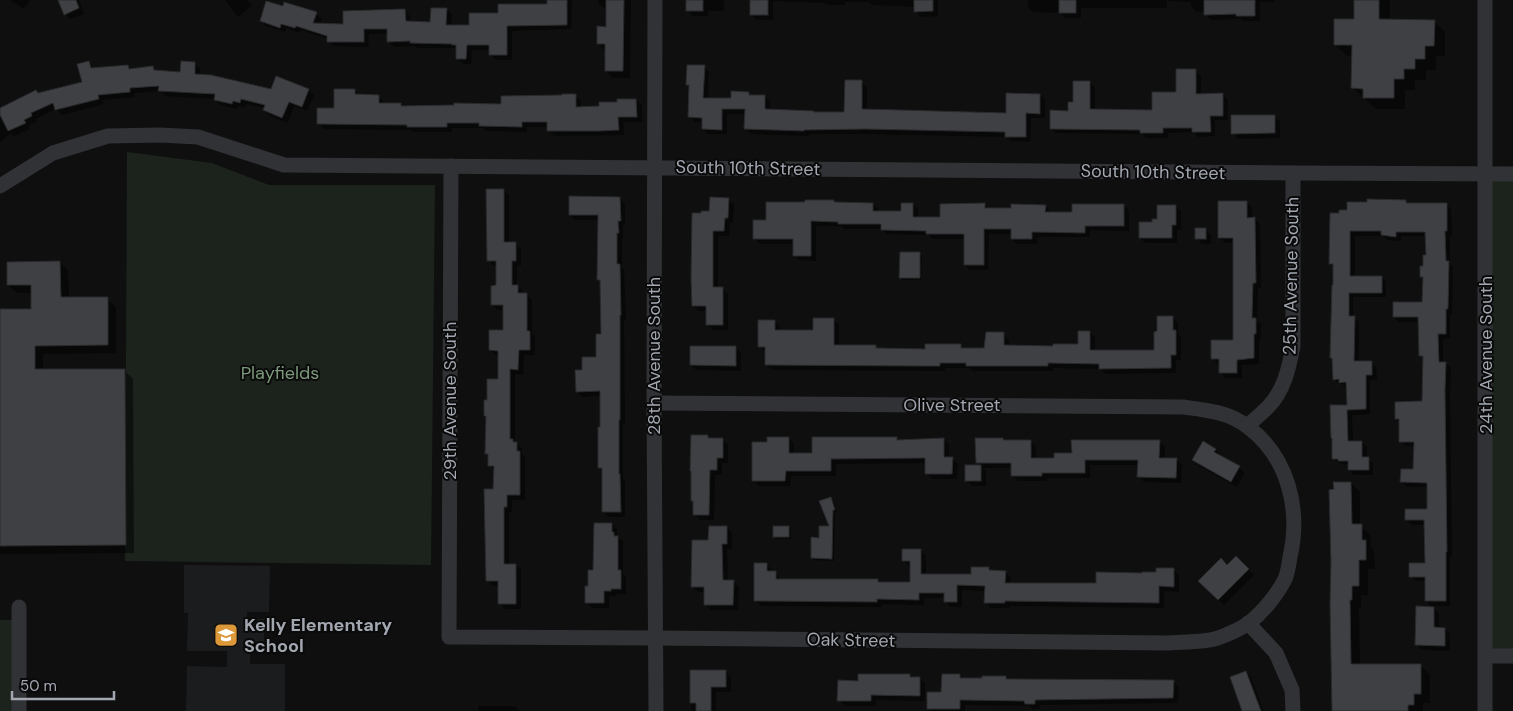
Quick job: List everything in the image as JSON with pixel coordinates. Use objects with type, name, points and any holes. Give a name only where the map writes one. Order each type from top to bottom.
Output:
[{"type":"street","name":"28th Avenue South","points":[[655,0],[654,403],[656,711]]},
{"type":"street","name":"24th Avenue South","points":[[1485,0],[1485,711]]},
{"type":"street","name":"South 10th Street","points":[[0,186],[53,153],[108,136],[160,134],[198,137],[284,165],[1513,174]]},
{"type":"street","name":"29th Avenue South","points":[[450,637],[451,166]]},
{"type":"street","name":"25th Avenue South","points":[[1247,426],[1269,406],[1283,384],[1289,368],[1293,346],[1292,173]]},
{"type":"street","name":"Olive Street","points":[[654,403],[1183,408],[1212,410],[1247,426]]},
{"type":"street","points":[[1247,426],[1267,444],[1280,463],[1290,487],[1293,515],[1293,545],[1286,577],[1272,600],[1248,623],[1276,653],[1292,690],[1293,711]]},
{"type":"street","points":[[19,607],[19,711]]},
{"type":"street","name":"Oak Street","points":[[450,637],[1169,643],[1217,639],[1248,623]]},
{"type":"street","points":[[1486,656],[1513,656]]},
{"type":"shaded area","name":"Kelly Elementary School","points":[[184,565],[270,566],[269,612],[247,612],[247,619],[264,619],[264,651],[250,651],[250,664],[285,664],[285,711],[186,711],[187,666],[227,667],[227,651],[187,651],[188,613],[184,613]]},
{"type":"green space","name":"Playfields","points":[[127,152],[212,163],[269,185],[435,185],[431,565],[125,561]]},
{"type":"green space","points":[[1486,173],[1513,174],[1513,656],[1485,656]]},
{"type":"green space","points":[[0,620],[12,620],[12,711],[0,711]]},
{"type":"building","points":[[58,0],[76,0],[79,8],[64,15]]},
{"type":"building","points":[[547,0],[567,0],[567,25],[507,26],[507,55],[489,55],[489,45],[467,45],[466,59],[456,59],[456,45],[452,44],[410,43],[410,41],[387,42],[387,29],[364,29],[364,42],[327,42],[327,36],[296,26],[295,28],[281,24],[280,28],[260,21],[266,1],[283,6],[284,2],[317,12],[313,23],[343,24],[343,11],[405,9],[406,21],[430,22],[431,8],[447,8],[446,25],[469,25],[469,13],[498,13],[498,4],[547,4]]},
{"type":"building","points":[[606,0],[624,0],[623,71],[605,71],[605,44],[597,44],[597,26],[606,27]]},
{"type":"building","points":[[686,0],[703,0],[703,11],[686,11]]},
{"type":"building","points":[[750,0],[768,0],[768,15],[750,15]]},
{"type":"building","points":[[914,0],[933,0],[933,11],[914,12]]},
{"type":"building","points":[[1059,0],[1076,0],[1076,13],[1059,13]]},
{"type":"building","points":[[1204,0],[1255,0],[1255,16],[1236,16],[1236,14],[1204,15]]},
{"type":"building","points":[[1354,0],[1379,0],[1379,19],[1435,20],[1434,46],[1425,46],[1425,59],[1415,59],[1415,69],[1404,69],[1404,79],[1394,79],[1394,98],[1363,98],[1363,89],[1351,88],[1352,45],[1334,45],[1334,19],[1354,19]]},
{"type":"building","points":[[89,61],[91,68],[128,65],[129,69],[153,66],[154,70],[180,72],[181,61],[195,62],[195,74],[211,75],[271,89],[276,76],[309,89],[302,107],[289,102],[282,118],[263,110],[265,105],[241,99],[240,103],[233,101],[232,104],[214,100],[215,94],[158,91],[159,86],[130,88],[130,92],[98,95],[99,99],[55,110],[53,103],[31,113],[32,116],[24,120],[26,123],[8,131],[0,115],[0,108],[36,90],[38,93],[82,82],[77,64]]},
{"type":"building","points":[[687,65],[705,65],[703,98],[731,98],[731,91],[749,92],[749,95],[765,95],[765,109],[844,112],[845,80],[862,80],[862,109],[1006,113],[1006,93],[1040,94],[1040,114],[1026,113],[1026,137],[1005,137],[1005,132],[744,129],[745,109],[722,109],[722,130],[702,129],[702,118],[688,117],[689,85],[686,85]]},
{"type":"building","points":[[1176,69],[1196,69],[1196,94],[1223,93],[1223,116],[1210,116],[1211,132],[1192,132],[1192,128],[1163,128],[1163,133],[1140,133],[1140,130],[1050,129],[1050,110],[1068,111],[1068,102],[1073,102],[1073,81],[1090,81],[1090,109],[1152,110],[1152,92],[1176,92]]},
{"type":"building","points":[[334,89],[355,89],[355,94],[379,95],[379,103],[401,103],[401,106],[454,105],[454,103],[501,104],[501,96],[562,94],[576,94],[576,107],[599,106],[599,102],[617,102],[617,99],[636,99],[637,117],[618,117],[619,130],[599,131],[547,131],[547,122],[522,122],[522,127],[479,126],[479,123],[447,123],[447,127],[317,124],[317,108],[334,108]]},
{"type":"building","points":[[1231,115],[1275,115],[1275,133],[1231,134]]},
{"type":"building","points":[[486,189],[504,189],[504,242],[516,242],[516,261],[512,261],[512,285],[518,285],[518,293],[527,293],[527,331],[530,331],[530,350],[519,350],[518,370],[510,369],[510,439],[513,439],[513,442],[517,442],[517,451],[520,451],[520,495],[507,495],[507,507],[504,507],[504,564],[516,564],[516,604],[498,604],[498,581],[486,581],[484,489],[493,489],[494,466],[488,466],[488,454],[485,454],[486,416],[484,416],[484,400],[487,400],[487,379],[498,379],[498,351],[489,350],[489,330],[503,330],[503,305],[491,305],[491,286],[496,285],[496,261],[487,261]]},
{"type":"building","points":[[569,196],[620,197],[621,221],[618,221],[617,264],[620,264],[621,315],[619,474],[621,512],[602,512],[602,468],[598,468],[600,391],[576,392],[575,370],[582,370],[582,357],[596,357],[596,334],[601,334],[600,280],[597,280],[598,215],[569,215]]},
{"type":"building","points":[[710,197],[729,198],[728,218],[725,218],[724,231],[713,231],[713,287],[723,287],[723,325],[706,325],[706,306],[692,306],[692,213],[709,211]]},
{"type":"building","points":[[1367,199],[1406,200],[1406,203],[1447,203],[1447,231],[1445,231],[1446,261],[1449,261],[1448,309],[1446,309],[1446,334],[1438,334],[1439,362],[1446,362],[1446,601],[1425,601],[1425,577],[1409,577],[1409,563],[1425,563],[1424,520],[1405,520],[1405,509],[1427,509],[1427,483],[1400,482],[1401,469],[1413,469],[1414,442],[1399,442],[1399,419],[1395,419],[1395,402],[1422,401],[1423,356],[1419,356],[1418,317],[1393,317],[1393,302],[1422,302],[1423,277],[1420,277],[1420,266],[1423,266],[1423,255],[1426,255],[1425,232],[1396,232],[1396,237],[1381,235],[1381,231],[1350,231],[1350,276],[1382,276],[1382,293],[1349,293],[1349,316],[1355,316],[1354,361],[1372,361],[1372,375],[1366,375],[1366,409],[1347,410],[1348,441],[1362,441],[1362,457],[1369,457],[1369,470],[1348,470],[1348,461],[1332,459],[1330,405],[1347,405],[1346,382],[1339,383],[1339,379],[1333,380],[1332,358],[1330,358],[1333,264],[1329,264],[1330,213],[1339,213],[1339,210],[1347,210],[1347,202],[1367,202]]},
{"type":"building","points":[[805,200],[873,203],[873,211],[901,211],[901,203],[913,203],[913,217],[940,217],[940,204],[985,203],[985,208],[1011,208],[1011,204],[1046,205],[1045,212],[1072,212],[1072,204],[1124,204],[1124,226],[1085,226],[1085,233],[1032,232],[1032,239],[1011,239],[1011,229],[984,229],[984,265],[964,265],[964,234],[926,234],[926,231],[881,230],[881,224],[838,224],[838,222],[811,221],[811,256],[793,256],[793,239],[753,239],[753,220],[766,220],[766,202],[805,202]]},
{"type":"building","points":[[1218,201],[1247,201],[1247,218],[1255,217],[1256,283],[1253,283],[1252,318],[1256,318],[1254,358],[1237,360],[1237,373],[1219,373],[1219,359],[1211,359],[1211,340],[1233,340],[1233,238],[1218,238]]},
{"type":"building","points":[[1157,205],[1176,205],[1176,225],[1172,225],[1172,238],[1139,238],[1139,222],[1152,222],[1152,219],[1157,219]]},
{"type":"building","points":[[1195,228],[1206,228],[1206,239],[1195,239]]},
{"type":"building","points":[[900,252],[920,252],[920,278],[899,278]]},
{"type":"building","points":[[60,261],[61,297],[108,297],[108,345],[35,346],[35,369],[125,369],[126,545],[0,546],[0,309],[31,309],[31,285],[7,285],[7,262]]},
{"type":"building","points":[[1157,316],[1173,316],[1173,330],[1176,330],[1176,355],[1171,355],[1171,368],[1099,369],[1099,364],[1048,363],[1048,366],[966,366],[966,363],[940,363],[940,366],[765,365],[765,347],[758,347],[758,320],[775,320],[775,330],[813,330],[813,318],[834,318],[834,345],[876,345],[876,348],[925,349],[925,344],[961,344],[961,348],[984,348],[986,332],[1004,332],[1004,345],[1053,346],[1053,344],[1078,344],[1078,331],[1090,331],[1090,350],[1154,350],[1154,332],[1157,331]]},
{"type":"building","points":[[690,346],[736,346],[736,366],[690,365]]},
{"type":"building","points":[[691,435],[708,435],[708,438],[723,438],[723,458],[717,458],[717,470],[710,470],[709,515],[693,515],[690,471]]},
{"type":"building","points":[[767,437],[789,437],[789,453],[812,453],[812,437],[897,437],[897,440],[944,438],[944,457],[953,457],[952,474],[925,474],[925,458],[831,459],[831,471],[786,471],[785,481],[752,481],[752,442],[767,442]]},
{"type":"building","points":[[975,438],[1031,440],[1031,458],[1054,458],[1054,453],[1072,453],[1071,440],[1160,440],[1159,458],[1177,458],[1176,478],[1137,477],[1138,460],[1085,460],[1085,473],[1042,473],[1042,476],[1011,476],[1011,463],[976,463]]},
{"type":"building","points":[[1203,441],[1216,449],[1214,452],[1240,466],[1231,482],[1192,460]]},
{"type":"building","points":[[965,465],[981,465],[981,481],[965,481]]},
{"type":"building","points":[[1333,482],[1351,482],[1352,524],[1362,524],[1362,540],[1366,540],[1366,560],[1359,560],[1359,586],[1352,586],[1352,600],[1350,600],[1351,664],[1421,664],[1421,694],[1414,694],[1414,705],[1408,705],[1408,711],[1332,711],[1329,490],[1334,489]]},
{"type":"building","points":[[831,497],[835,510],[833,510],[832,559],[811,558],[811,537],[819,538],[819,526],[829,526],[819,501]]},
{"type":"building","points":[[594,523],[612,523],[612,532],[614,532],[614,536],[618,536],[618,570],[621,570],[621,589],[604,591],[604,603],[585,603],[585,586],[588,586],[588,570],[593,570]]},
{"type":"building","points":[[709,526],[727,526],[727,544],[722,544],[723,580],[734,580],[733,605],[704,605],[704,587],[691,587],[692,540],[708,540]]},
{"type":"building","points":[[773,526],[789,526],[789,537],[773,537]]},
{"type":"building","points":[[902,549],[921,549],[921,574],[971,574],[971,567],[989,567],[989,570],[1006,571],[1005,583],[1096,583],[1096,572],[1142,573],[1156,572],[1156,568],[1174,568],[1174,587],[1159,586],[1159,603],[1005,601],[1005,603],[984,603],[985,586],[957,585],[957,602],[944,602],[944,593],[919,593],[919,600],[877,599],[877,602],[754,601],[754,563],[767,563],[767,571],[776,571],[776,579],[878,579],[878,582],[910,582],[910,561],[902,561]]},
{"type":"building","points":[[1236,556],[1249,569],[1218,600],[1198,581],[1221,558],[1227,565]]},
{"type":"building","points":[[1416,606],[1434,607],[1434,627],[1445,628],[1445,646],[1415,645]]},
{"type":"building","points":[[690,670],[726,670],[726,687],[711,687],[711,711],[696,711],[696,703],[690,703]]},
{"type":"building","points":[[1246,671],[1261,711],[1242,711],[1230,677]]},
{"type":"building","points":[[858,674],[910,674],[910,677],[920,677],[920,696],[871,695],[871,701],[837,701],[838,680],[858,681]]},
{"type":"building","points":[[942,674],[960,674],[960,678],[1006,676],[1006,679],[1174,680],[1173,698],[1035,700],[1035,704],[1025,704],[1024,701],[960,700],[960,709],[927,709],[927,692],[941,692]]},
{"type":"place","name":"Kelly Elementary School","points":[[226,635]]}]
